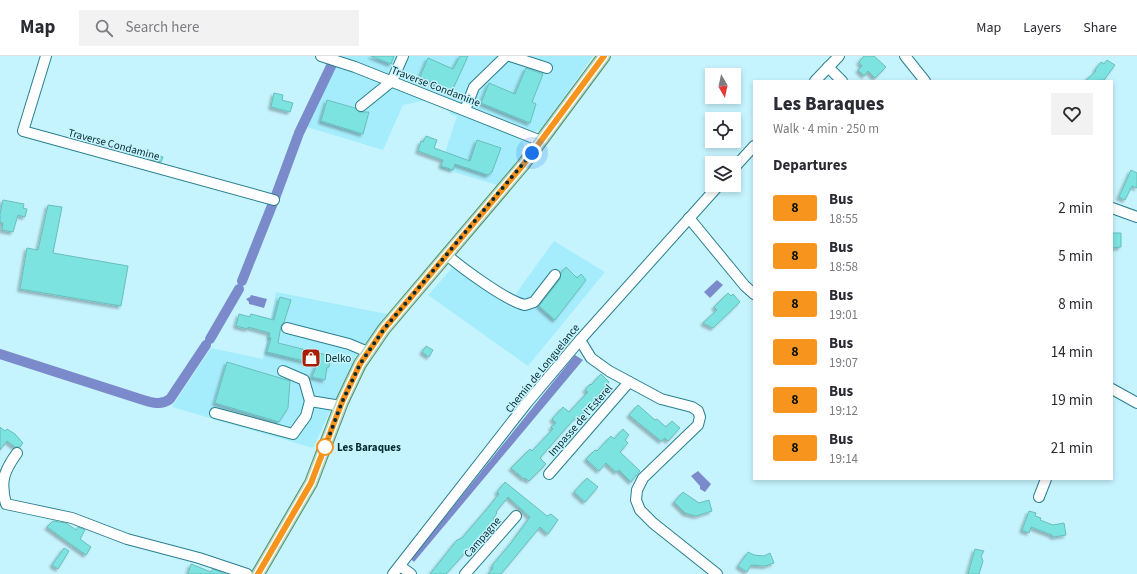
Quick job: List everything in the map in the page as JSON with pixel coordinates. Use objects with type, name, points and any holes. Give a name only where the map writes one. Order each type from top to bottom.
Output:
[{"type":"main road","points":[[258,574],[311,483],[341,406],[360,364],[368,352],[384,329],[448,256],[541,141],[604,56]]},
{"type":"street","name":"Traverse Condamine","points":[[46,56],[23,131],[274,200]]},
{"type":"street","name":"Traverse Condamine","points":[[321,56],[392,81],[541,141]]},
{"type":"street","points":[[361,106],[392,81],[403,56]]},
{"type":"street","points":[[465,110],[474,88],[506,56]]},
{"type":"street","points":[[510,56],[547,68]]},
{"type":"street","points":[[816,80],[839,56]]},
{"type":"street","points":[[905,56],[924,80]]},
{"type":"street","points":[[828,67],[841,80]]},
{"type":"street","points":[[741,160],[753,147]]},
{"type":"street","name":"Chemin de Longuelance","points":[[397,570],[526,404],[580,340],[713,192]]},
{"type":"street","points":[[1113,208],[1137,217]]},
{"type":"street","points":[[689,218],[745,286],[753,293]]},
{"type":"street","points":[[448,256],[473,275],[519,304],[525,305],[534,302],[554,275]]},
{"type":"street","points":[[288,328],[349,344],[368,352]]},
{"type":"street","points":[[580,340],[591,358],[629,382],[661,399],[692,407],[698,411],[700,417],[698,425],[643,478],[637,490],[636,500],[640,510],[653,523],[715,573]]},
{"type":"street","points":[[215,413],[293,434],[306,416],[310,401],[304,380],[283,371]]},
{"type":"street","name":"Impasse de l'Esterel","points":[[549,474],[629,382]]},
{"type":"street","points":[[1113,390],[1137,403]]},
{"type":"street","points":[[310,401],[341,406]]},
{"type":"street","points":[[18,453],[4,471],[0,483],[6,504],[72,518],[127,538],[199,558],[247,574]]},
{"type":"street","points":[[1039,497],[1046,480]]},
{"type":"street","name":"Campagne","points":[[465,574],[516,516]]},
{"type":"street","points":[[397,570],[410,574]]},
{"type":"shaded area","points":[[339,56],[593,56],[541,130],[519,135],[526,150],[497,185],[440,168],[457,116],[450,114],[449,109],[427,100],[403,105],[383,150],[307,127]]},
{"type":"shaded area","points":[[554,241],[605,272],[528,366],[428,295],[453,267],[512,308],[517,292]]},
{"type":"shaded area","points":[[717,280],[723,285],[710,298],[704,292]]},
{"type":"shaded area","points":[[276,292],[387,314],[356,356],[313,448],[172,407],[211,348],[263,359]]},
{"type":"shaded area","points":[[251,295],[267,299],[264,308],[249,304],[246,299]]},
{"type":"shaded area","points":[[575,355],[583,360],[414,562],[411,559]]},
{"type":"shaded area","points":[[698,471],[711,484],[705,492],[700,489],[700,486],[691,476]]},
{"type":"building","points":[[371,56],[394,56],[391,64]]},
{"type":"building","points":[[460,56],[468,56],[452,91],[420,77],[428,58],[453,69]]},
{"type":"building","points":[[864,56],[874,56],[886,67],[875,78],[868,71],[864,76],[858,70],[862,66],[859,62]]},
{"type":"building","points":[[1107,60],[1115,65],[1104,80],[1086,80],[1096,71],[1095,70],[1101,62],[1104,64]]},
{"type":"building","points":[[526,68],[543,74],[532,102],[536,104],[530,123],[481,103],[489,83],[515,94]]},
{"type":"building","points":[[274,93],[283,95],[282,100],[293,103],[290,112],[271,107]]},
{"type":"building","points":[[327,100],[355,108],[359,112],[369,112],[363,134],[321,121]]},
{"type":"building","points":[[426,136],[437,140],[434,148],[470,161],[477,140],[501,148],[492,172],[488,175],[455,164],[453,170],[441,166],[443,160],[418,151],[421,141],[423,142]]},
{"type":"building","points":[[154,154],[163,157],[161,162],[153,160]]},
{"type":"building","points":[[1131,170],[1137,173],[1137,188],[1132,186],[1125,200],[1119,197]]},
{"type":"building","points":[[3,200],[24,204],[23,208],[27,209],[25,217],[18,215],[13,232],[2,230],[3,223],[0,222],[0,214]]},
{"type":"building","points":[[48,205],[62,207],[53,253],[128,266],[121,306],[20,289],[27,248],[38,250]]},
{"type":"building","points":[[1113,233],[1121,233],[1121,247],[1113,248]]},
{"type":"building","points":[[566,267],[577,278],[581,274],[586,280],[555,320],[539,306],[560,279],[561,273]]},
{"type":"building","points":[[728,293],[731,296],[733,294],[740,302],[713,328],[703,323],[717,310],[714,307]]},
{"type":"building","points":[[280,297],[291,300],[284,322],[281,326],[278,343],[331,356],[329,367],[327,367],[325,380],[312,377],[317,364],[267,352],[271,338],[269,337],[270,333],[248,327],[248,329],[236,326],[239,314],[250,317],[251,314],[274,320]]},
{"type":"building","points":[[426,346],[433,350],[429,357],[422,352]]},
{"type":"building","points":[[227,362],[290,381],[288,408],[279,422],[215,403]]},
{"type":"building","points":[[601,374],[609,382],[581,416],[575,418],[540,458],[546,464],[529,481],[525,478],[524,479],[511,468],[530,449],[532,451],[553,429],[551,427],[556,423],[552,419],[563,407],[569,412],[588,392],[585,390],[590,384],[591,385]]},
{"type":"building","points":[[638,405],[655,420],[657,419],[666,427],[672,421],[680,428],[668,441],[665,438],[661,441],[629,415]]},
{"type":"building","points":[[0,427],[5,431],[7,429],[15,434],[23,443],[20,447],[15,447],[7,441],[0,450]]},
{"type":"building","points":[[623,429],[629,435],[625,440],[628,443],[620,452],[640,471],[631,482],[619,470],[616,472],[606,463],[599,471],[586,459],[595,450],[597,451],[611,436],[614,439]]},
{"type":"building","points":[[587,478],[598,487],[585,502],[574,492]]},
{"type":"building","points":[[505,482],[547,516],[551,514],[558,520],[548,534],[540,527],[501,574],[488,574],[493,568],[492,566],[494,563],[530,517],[508,497],[496,512],[497,513],[493,519],[495,520],[446,574],[430,574],[457,540],[462,538],[486,510],[499,494],[497,492]]},
{"type":"building","points":[[683,492],[699,503],[709,500],[712,511],[696,516],[685,513],[674,502]]},
{"type":"building","points":[[1029,511],[1036,513],[1035,516],[1041,518],[1040,520],[1053,525],[1064,523],[1066,535],[1053,537],[1052,535],[1031,527],[1029,533],[1022,530]]},
{"type":"building","points":[[53,521],[66,523],[76,530],[78,527],[85,530],[80,539],[91,547],[86,555],[47,527]]},
{"type":"building","points":[[64,548],[69,551],[58,569],[52,565]]},
{"type":"building","points":[[975,549],[984,551],[981,556],[983,561],[979,574],[968,574]]},
{"type":"building","points":[[748,552],[754,555],[764,556],[770,553],[774,563],[765,566],[751,565],[747,572],[738,566]]},
{"type":"building","points":[[191,564],[211,572],[213,569],[226,574],[188,574]]},
{"type":"waterway","points":[[275,198],[299,133],[333,62]]},
{"type":"waterway","points":[[242,281],[273,203]]},
{"type":"waterway","points":[[210,339],[239,289]]},
{"type":"waterway","points":[[0,354],[150,402],[162,403],[170,399],[206,345]]},
{"type":"bus line","name":"8","points":[[258,574],[311,483],[342,402],[360,364],[384,329],[420,289],[523,165],[604,56]]},
{"type":"place","name":"Delko","points":[[311,358]]},
{"type":"place","name":"Les Baraques","points":[[325,447]]},
{"type":"route","points":[[325,447],[342,402],[360,364],[384,329],[420,289],[532,153]]}]
